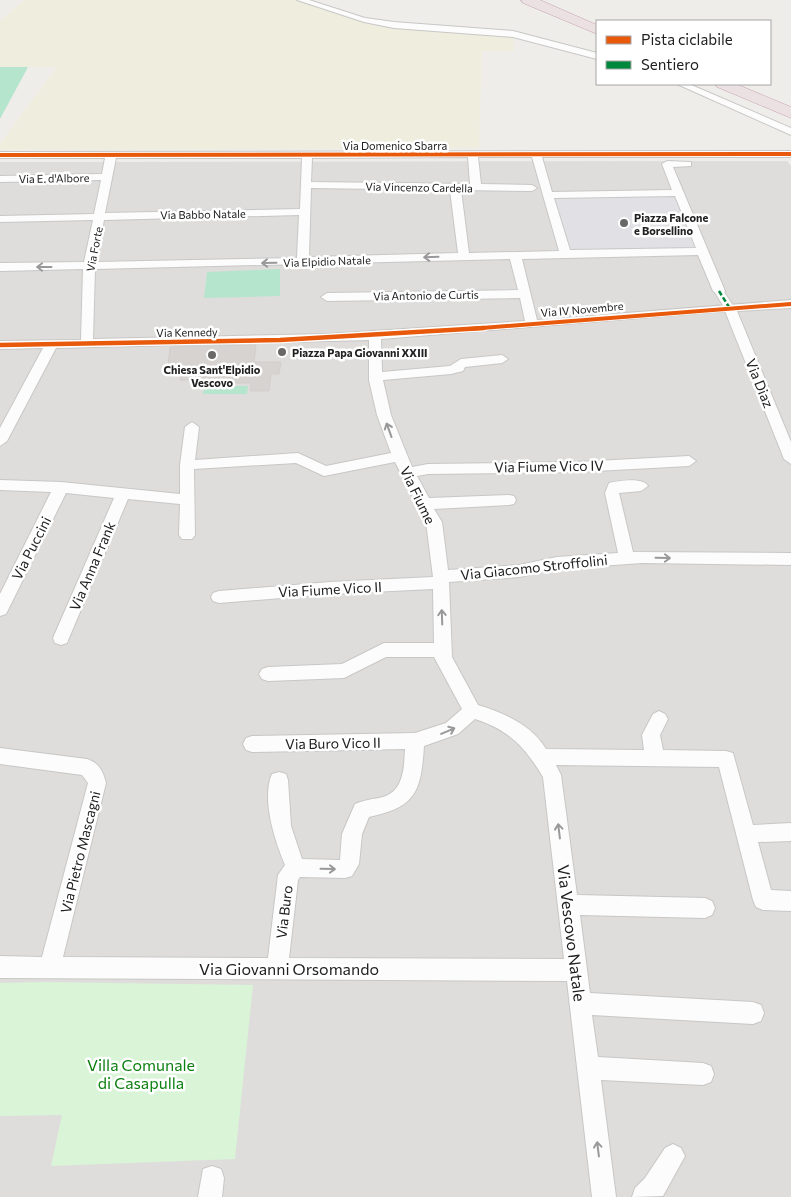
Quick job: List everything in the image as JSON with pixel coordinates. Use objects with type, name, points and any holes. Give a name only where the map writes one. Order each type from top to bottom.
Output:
[{"type":"highway","points":[[528,0],[596,30]]},
{"type":"highway","points":[[552,0],[600,20]]},
{"type":"highway","points":[[725,85],[791,113]]},
{"type":"highway","points":[[751,85],[791,102]]},
{"type":"street","points":[[303,1],[364,20],[394,25],[513,34],[596,56]]},
{"type":"street","points":[[684,85],[791,132]]},
{"type":"street","points":[[473,154],[476,188]]},
{"type":"street","points":[[536,154],[565,253],[703,251]]},
{"type":"street","name":"Via Domenico Sbarra","points":[[0,155],[791,154]]},
{"type":"street","name":"Via Forte","points":[[86,344],[89,266],[111,155]]},
{"type":"street","points":[[303,262],[307,155]]},
{"type":"street","points":[[722,164],[666,164],[720,291],[729,307]]},
{"type":"street","name":"Via E. d'Albore","points":[[0,179],[107,177]]},
{"type":"street","name":"Via Vincenzo Cardella","points":[[306,186],[532,188]]},
{"type":"street","points":[[455,188],[464,256]]},
{"type":"street","points":[[548,195],[679,193]]},
{"type":"street","name":"Via Babbo Natale","points":[[100,216],[305,212]]},
{"type":"street","points":[[0,219],[100,216]]},
{"type":"street","name":"Via Elpidio Natale","points":[[89,266],[303,262],[565,253]]},
{"type":"street","points":[[515,254],[532,323]]},
{"type":"street","points":[[0,267],[89,266]]},
{"type":"street","name":"Via Antonio de Curtis","points":[[327,298],[525,294]]},
{"type":"street","name":"Via IV Novembre","points":[[375,336],[729,307],[791,304]]},
{"type":"street","name":"Via Diaz","points":[[729,307],[791,459]]},
{"type":"street","name":"Via Kennedy","points":[[0,345],[180,343],[375,336]]},
{"type":"street","name":"Via Fiume","points":[[375,336],[376,377],[384,415],[399,456],[434,522],[441,580],[443,657],[472,711]]},
{"type":"street","points":[[0,441],[52,344]]},
{"type":"street","points":[[376,377],[451,370],[458,368],[462,363],[502,359]]},
{"type":"street","points":[[188,535],[188,465],[192,427]]},
{"type":"street","points":[[188,465],[298,458],[324,471],[399,456]]},
{"type":"street","name":"Via Fiume Vico IV","points":[[408,472],[428,469],[577,467],[690,461]]},
{"type":"street","points":[[0,485],[61,487],[188,500]]},
{"type":"street","name":"Via Giacomo Stroffolini","points":[[627,558],[612,492],[614,487],[641,486]]},
{"type":"street","name":"Via Puccini","points":[[0,610],[61,487]]},
{"type":"street","name":"Via Anna Frank","points":[[61,638],[123,493]]},
{"type":"street","points":[[424,504],[509,500]]},
{"type":"street","name":"Via Giacomo Stroffolini","points":[[441,580],[519,571],[557,563],[627,558],[791,559]]},
{"type":"street","name":"Via Fiume Vico II","points":[[220,597],[441,580]]},
{"type":"street","points":[[268,674],[344,671],[384,650],[443,650]]},
{"type":"street","points":[[415,741],[452,730],[472,711]]},
{"type":"street","name":"Via Vescovo Natale","points":[[472,711],[501,720],[535,747],[552,775],[604,1197]]},
{"type":"street","points":[[655,758],[652,735],[659,719]]},
{"type":"street","name":"Via Buro Vico II","points":[[252,744],[415,741]]},
{"type":"street","name":"Via Buro","points":[[277,968],[288,875],[296,868],[345,869],[349,864],[352,834],[362,810],[387,805],[408,790],[412,780],[415,741]]},
{"type":"street","name":"Via Pietro Mascagni","points":[[0,756],[87,767],[95,775],[97,783],[50,967]]},
{"type":"street","points":[[541,757],[726,759],[763,900],[791,902]]},
{"type":"street","points":[[279,780],[277,810],[285,844],[296,868]]},
{"type":"street","points":[[746,834],[791,832]]},
{"type":"street","points":[[569,905],[706,908]]},
{"type":"street","name":"Via Giovanni Orsomando","points":[[0,967],[577,970]]},
{"type":"street","points":[[581,1003],[753,1013]]},
{"type":"street","points":[[589,1068],[703,1074]]},
{"type":"street","points":[[644,1197],[654,1187],[673,1156]]},
{"type":"shaded area","points":[[25,0],[301,0],[364,20],[513,34],[514,51],[482,51],[479,148],[0,150],[0,144],[57,67],[0,67],[0,21]]},
{"type":"shaded area","points":[[787,161],[791,166],[791,1197],[0,1197],[0,162]]},
{"type":"shaded area","name":"Piazza Falcone e Borsellino","points":[[679,193],[703,251],[565,253],[548,195]]},
{"type":"green space","points":[[0,67],[28,67],[0,119]]},
{"type":"green space","points":[[280,269],[280,296],[204,298],[207,272]]},
{"type":"green space","points":[[205,386],[248,386],[247,394],[203,394]]},
{"type":"green space","name":"Villa Comunale di Casapulla","points":[[0,983],[253,985],[235,1159],[51,1166],[62,1115],[0,1116]]},
{"type":"building","points":[[256,345],[254,362],[281,362],[279,374],[271,374],[269,391],[250,391],[251,383],[232,383],[232,380],[180,380],[181,376],[167,376],[170,347]]},
{"type":"marked path","points":[[719,291],[729,307]]},
{"type":"cycle path","points":[[0,155],[791,154]]},
{"type":"cycle path","points":[[0,345],[234,341],[374,336],[687,310],[791,304]]},
{"type":"place","name":"Piazza Falcone e Borsellino","points":[[624,223]]},
{"type":"place","name":"Piazza Papa Giovanni XXIII","points":[[282,352]]},
{"type":"place","name":"Chiesa Sant'Elpidio Vescovo","points":[[212,355]]}]
